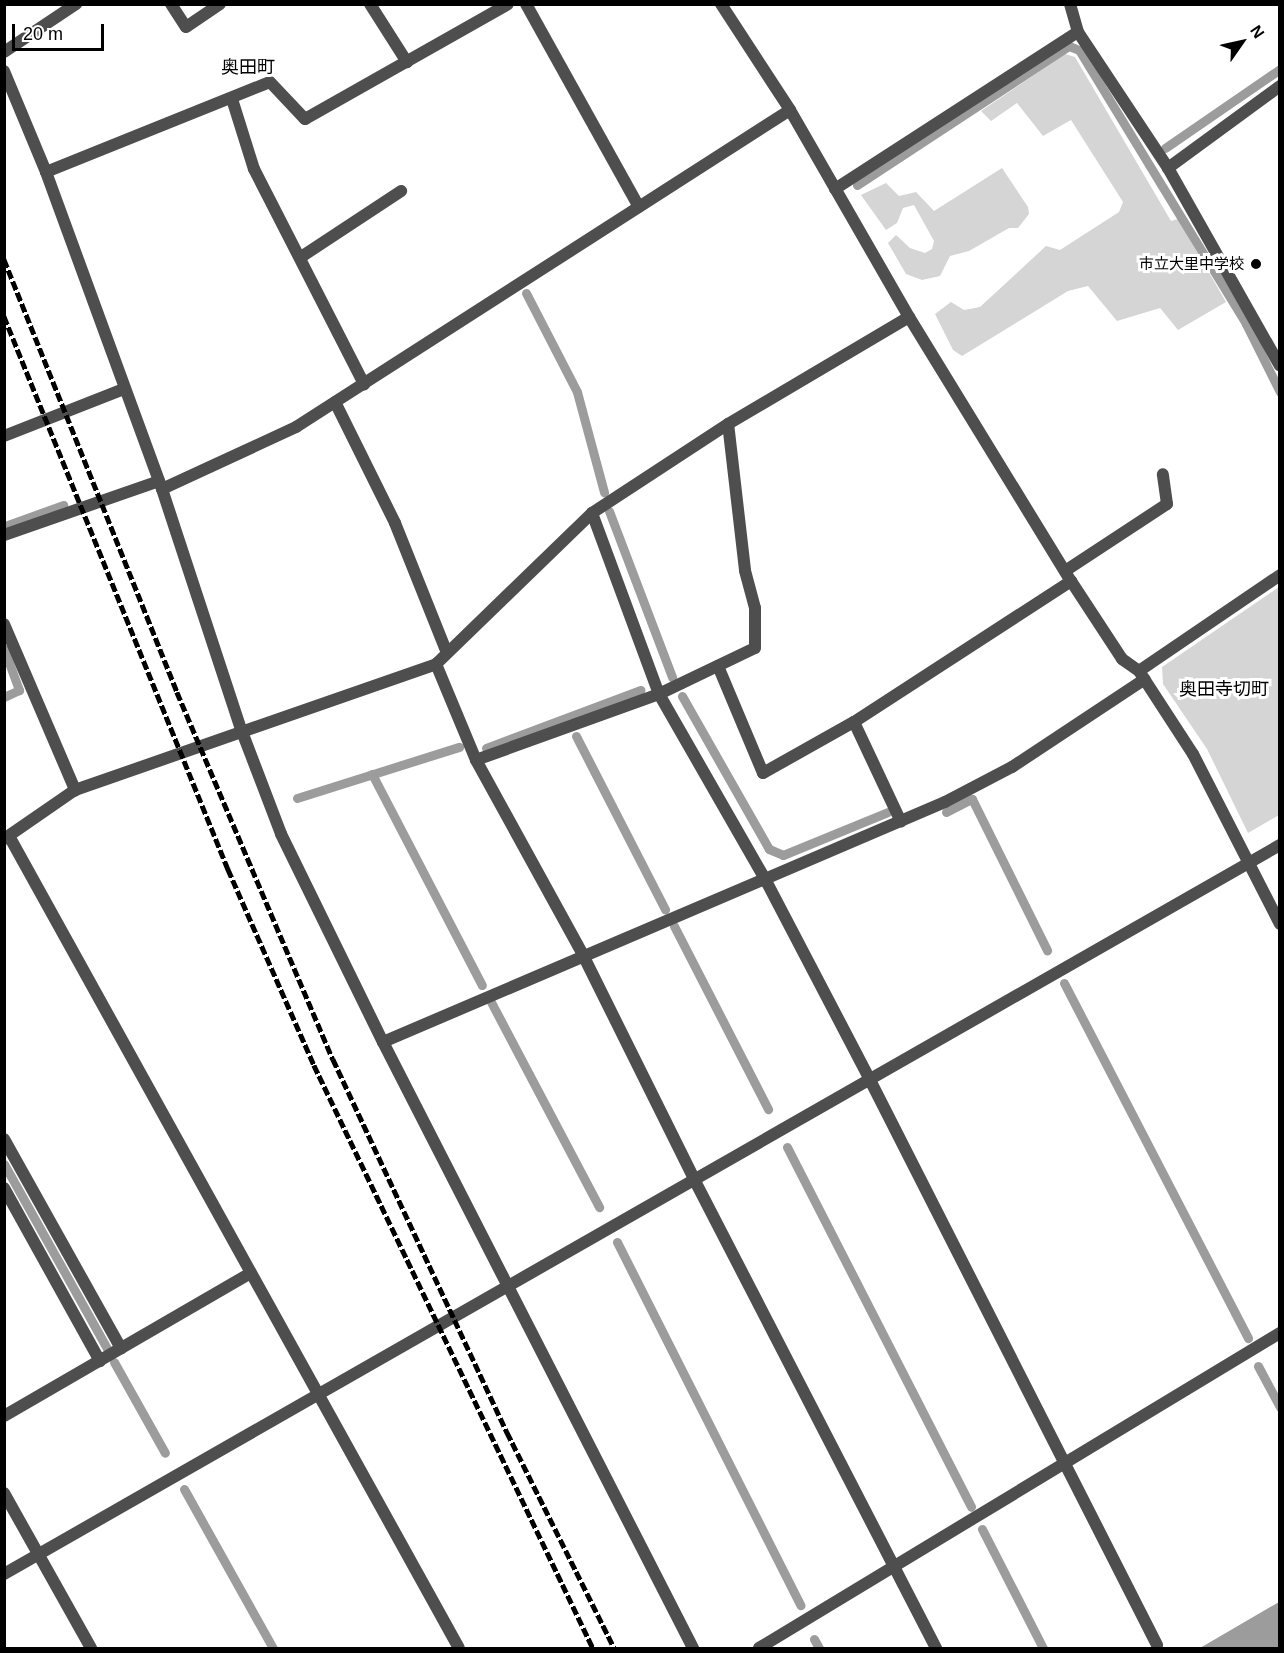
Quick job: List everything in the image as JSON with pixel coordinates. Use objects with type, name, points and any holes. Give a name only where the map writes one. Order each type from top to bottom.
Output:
[{"type":"street","points":[[4,52],[76,4]]},
{"type":"street","points":[[171,4],[186,27],[220,4]]},
{"type":"street","points":[[370,4],[406,62]]},
{"type":"street","points":[[46,172],[270,82],[305,119],[508,4]]},
{"type":"street","points":[[526,4],[639,207]]},
{"type":"street","points":[[721,4],[790,110],[909,317],[1068,576],[1122,659],[1142,675],[1193,754],[1280,924]]},
{"type":"street","points":[[1070,4],[1078,32],[1167,168],[1280,366]]},
{"type":"street","points":[[835,189],[1078,32]]},
{"type":"street","points":[[4,71],[46,172],[160,485],[241,729],[281,834],[383,1042],[693,1648]]},
{"type":"street","points":[[1167,168],[1280,86]]},
{"type":"street","points":[[232,99],[254,169],[364,384]]},
{"type":"street","points":[[4,535],[160,485],[296,428],[790,110]]},
{"type":"street","points":[[301,257],[401,191]]},
{"type":"street","points":[[459,1648],[7,837],[75,790],[241,729],[436,664],[592,513],[728,424],[909,317]]},
{"type":"street","points":[[4,436],[124,389]]},
{"type":"street","points":[[335,402],[395,523],[447,653]]},
{"type":"street","points":[[476,760],[659,694],[755,648],[755,608],[745,570],[728,424]]},
{"type":"street","points":[[718,666],[763,773],[854,722],[1068,576],[1167,504],[1162,474]]},
{"type":"street","points":[[592,513],[659,694],[764,877],[869,1078],[1157,1645]]},
{"type":"street","points":[[383,1042],[764,877],[901,822],[1012,767],[1280,575]]},
{"type":"street","points":[[4,624],[75,790]]},
{"type":"street","points":[[436,664],[476,760],[583,955],[694,1181],[936,1648]]},
{"type":"street","points":[[854,722],[901,822]]},
{"type":"street","points":[[4,1574],[509,1288],[869,1078],[1280,844]]},
{"type":"street","points":[[4,1139],[121,1348]]},
{"type":"street","points":[[4,1188],[100,1361]]},
{"type":"street","points":[[4,1416],[251,1273]]},
{"type":"street","points":[[759,1648],[895,1569],[1280,1333]]},
{"type":"street","points":[[4,1493],[91,1648]]},
{"type":"shaded area","points":[[1065,54],[1075,57],[1171,221],[1178,219],[1226,302],[1178,330],[1160,308],[1117,321],[1088,286],[1068,291],[962,356],[953,350],[935,314],[951,302],[964,310],[980,307],[1046,246],[1060,250],[1119,212],[1123,202],[1071,120],[1043,136],[1017,103],[991,121],[981,111]]},
{"type":"shaded area","points":[[1002,168],[1028,207],[1029,214],[1018,228],[1009,228],[969,251],[950,256],[940,276],[922,280],[906,274],[888,243],[896,235],[910,248],[925,253],[932,249],[934,241],[914,205],[903,208],[897,223],[886,230],[861,195],[886,183],[899,196],[916,192],[934,211]]},
{"type":"shaded area","points":[[1279,587],[1279,815],[1248,833],[1207,749],[1163,684],[1162,667]]},
{"type":"shaded area","points":[[1279,1602],[1279,1648],[1200,1648]]},
{"type":"waterway","points":[[857,185],[1069,46],[1079,50],[1246,324],[1280,392]]},
{"type":"waterway","points":[[1165,148],[1280,69]]},
{"type":"waterway","points":[[526,293],[577,392],[604,492]]},
{"type":"waterway","points":[[5,526],[63,505]]},
{"type":"waterway","points":[[609,511],[672,677]]},
{"type":"waterway","points":[[4,649],[19,690],[4,697]]},
{"type":"waterway","points":[[486,748],[640,690]]},
{"type":"waterway","points":[[682,696],[769,849],[783,855],[888,812]]},
{"type":"waterway","points":[[576,736],[665,909]]},
{"type":"waterway","points":[[297,798],[459,747]]},
{"type":"waterway","points":[[372,774],[482,985]]},
{"type":"waterway","points":[[946,812],[972,799],[1047,950]]},
{"type":"waterway","points":[[674,926],[768,1109]]},
{"type":"waterway","points":[[1064,983],[1248,1338]]},
{"type":"waterway","points":[[491,1002],[599,1207]]},
{"type":"waterway","points":[[787,1147],[971,1507]]},
{"type":"waterway","points":[[4,1164],[107,1348]]},
{"type":"waterway","points":[[617,1242],[800,1605]]},
{"type":"waterway","points":[[114,1362],[165,1453]]},
{"type":"waterway","points":[[1258,1366],[1280,1407]]},
{"type":"waterway","points":[[184,1489],[273,1648]]},
{"type":"waterway","points":[[982,1529],[1043,1648]]},
{"type":"waterway","points":[[814,1639],[819,1648]]},
{"type":"railway","points":[[4,259],[177,692],[333,1059],[507,1432],[614,1648]]},
{"type":"railway","points":[[4,316],[228,869],[314,1065],[593,1648]]},
{"type":"place","name":"市立大里中学校","points":[[1256,264]]},
{"type":"district","name":"奥田町","points":[[248,67]]},
{"type":"district","name":"奥田寺切町","points":[[1224,689]]}]
